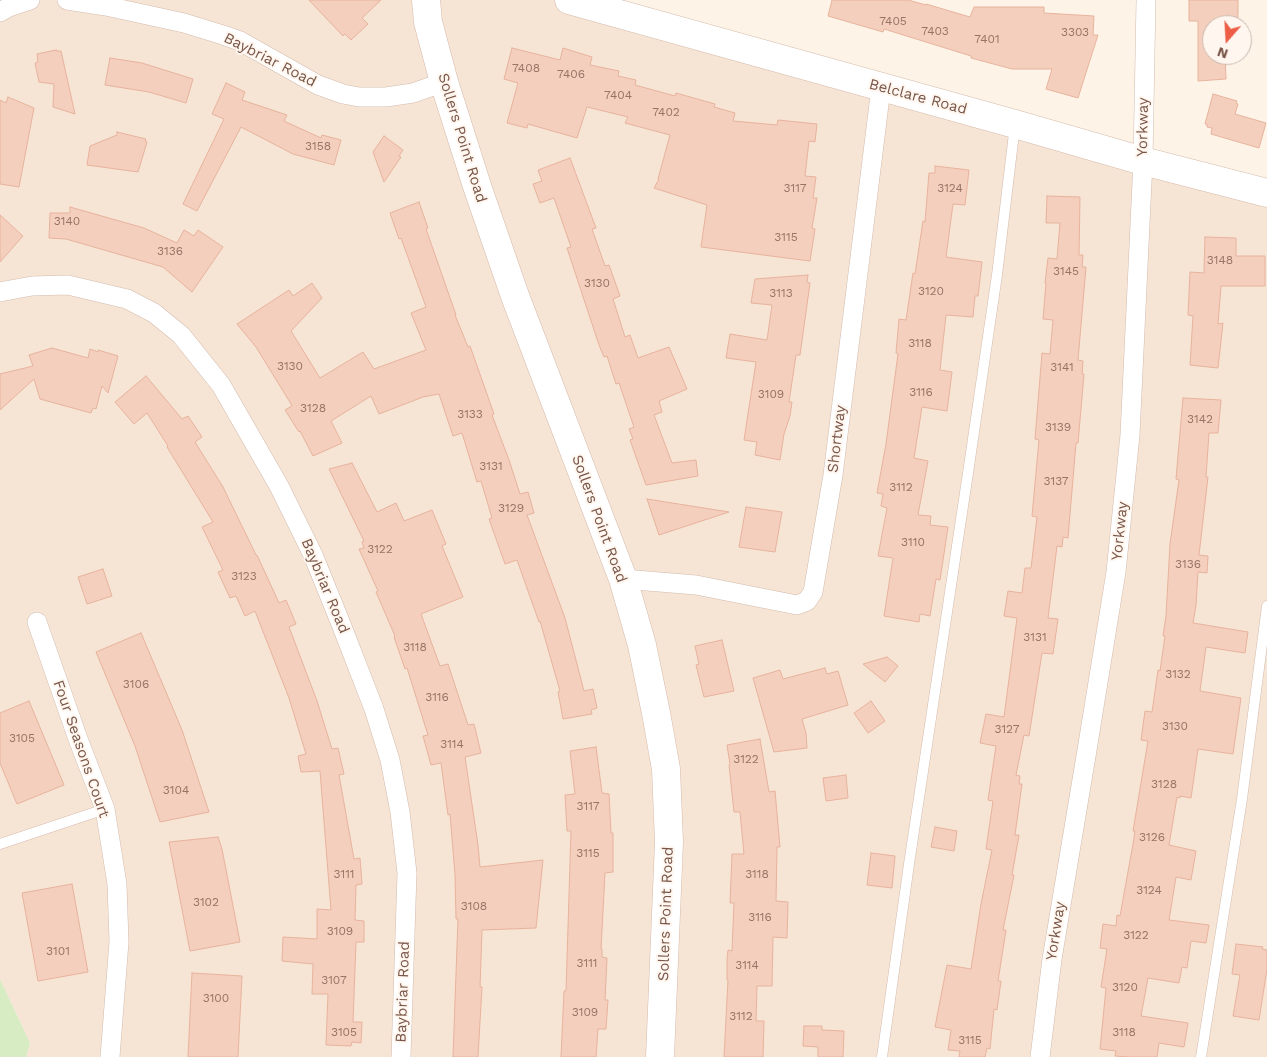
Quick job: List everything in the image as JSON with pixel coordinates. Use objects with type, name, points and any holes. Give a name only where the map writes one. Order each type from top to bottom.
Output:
[{"type":"main road","name":"Sollers Point Road","points":[[426,0],[428,22],[444,82],[477,186],[516,296],[623,579],[642,645],[666,769],[669,842],[660,1057]]},
{"type":"main road","name":"Belclare Road","points":[[569,0],[1143,161],[1267,193]]},
{"type":"street","points":[[4,6],[30,0]]},
{"type":"street","name":"Baybriar Road","points":[[67,0],[184,22],[223,35],[240,41],[318,86],[342,94],[359,97],[413,93],[444,82]]},
{"type":"street","name":"Yorkway","points":[[1040,1057],[1052,959],[1116,572],[1130,435],[1143,161],[1146,0]]},
{"type":"street","name":"Shortway","points":[[623,579],[696,585],[797,605],[807,601],[813,592],[833,474],[881,88]]},
{"type":"street","name":"Baybriar Road","points":[[0,292],[32,286],[68,285],[127,300],[154,313],[181,336],[221,385],[280,486],[341,624],[374,709],[390,760],[400,812],[407,873],[401,1057]]},
{"type":"street","name":"Four Seasons Court","points":[[38,622],[78,739],[105,809],[117,884],[119,942],[110,1057]]},
{"type":"lane","points":[[882,1057],[997,275],[1016,124]]},
{"type":"lane","points":[[1201,1057],[1242,799],[1267,606]]},
{"type":"lane","points":[[0,844],[105,809]]},
{"type":"shaded area","points":[[0,0],[583,0],[1267,206],[1267,1057],[26,1057],[30,1043],[0,979]]},
{"type":"green space","points":[[0,979],[30,1043],[26,1057],[0,1057]]},
{"type":"building","points":[[309,0],[381,0],[362,18],[368,24],[351,40],[345,34],[343,36]]},
{"type":"building","points":[[832,0],[908,0],[970,17],[974,7],[1044,7],[1044,13],[1094,16],[1093,35],[1098,35],[1078,98],[1046,89],[1052,69],[1012,69],[971,58],[971,56],[884,29],[883,32],[828,16]]},
{"type":"building","points":[[1189,0],[1238,0],[1238,15],[1202,15],[1202,65],[1225,65],[1226,79],[1198,81],[1198,21],[1189,21]]},
{"type":"building","points":[[512,48],[560,60],[563,48],[592,57],[590,65],[619,71],[618,76],[636,80],[635,85],[675,96],[676,93],[715,104],[714,107],[735,113],[733,121],[777,125],[778,120],[817,124],[815,142],[809,141],[805,176],[816,177],[813,198],[817,198],[812,228],[815,229],[810,261],[701,247],[707,205],[654,188],[659,179],[670,135],[625,123],[628,117],[587,107],[577,138],[528,124],[527,128],[507,123],[518,83],[504,79]]},
{"type":"building","points":[[56,50],[61,51],[75,114],[53,107],[54,84],[39,82],[35,63],[38,62],[37,54]]},
{"type":"building","points":[[110,58],[142,63],[193,79],[186,103],[149,92],[105,85]]},
{"type":"building","points":[[226,83],[245,92],[242,100],[287,115],[284,121],[321,138],[322,135],[341,140],[334,165],[293,154],[241,127],[197,211],[183,204],[224,119],[212,114]]},
{"type":"building","points":[[1213,94],[1237,101],[1235,114],[1266,123],[1259,148],[1211,134],[1212,128],[1207,127],[1207,124],[1205,124]]},
{"type":"building","points":[[8,97],[34,108],[19,187],[0,184],[0,100],[6,103]]},
{"type":"building","points":[[117,132],[146,139],[145,141],[147,142],[138,172],[87,165],[90,146],[117,135]]},
{"type":"building","points":[[384,136],[403,150],[399,156],[401,157],[384,182],[373,152]]},
{"type":"building","points":[[570,158],[596,228],[592,229],[605,266],[609,265],[620,296],[613,299],[625,337],[630,335],[638,358],[669,347],[687,389],[659,401],[662,412],[654,415],[672,463],[696,460],[698,476],[646,485],[630,440],[633,439],[629,429],[634,427],[619,383],[616,384],[607,356],[604,357],[599,345],[567,248],[571,247],[554,198],[540,203],[533,184],[542,181],[538,170]]},
{"type":"building","points":[[935,166],[969,170],[965,205],[953,204],[946,257],[982,262],[978,296],[975,296],[973,317],[946,315],[940,370],[952,372],[947,411],[922,407],[914,458],[928,461],[918,515],[931,516],[930,525],[948,527],[940,580],[936,579],[930,616],[920,614],[919,622],[884,616],[893,558],[878,556],[887,508],[881,506],[883,494],[877,493],[886,444],[898,354],[896,353],[899,319],[906,320],[923,221],[925,222],[929,173],[935,173]]},
{"type":"building","points":[[1047,196],[1080,197],[1079,255],[1083,255],[1082,267],[1086,267],[1078,360],[1083,361],[1082,374],[1084,374],[1078,443],[1076,443],[1068,538],[1063,537],[1062,547],[1057,546],[1048,618],[1058,619],[1053,654],[1042,653],[1029,736],[1024,735],[1016,775],[1020,776],[1019,784],[1022,784],[1015,835],[1019,835],[1012,875],[1014,875],[1003,930],[1006,930],[998,981],[1001,981],[997,1010],[994,1009],[990,1049],[987,1048],[985,1057],[959,1057],[960,1051],[948,1050],[951,1030],[935,1027],[947,965],[971,969],[992,850],[986,849],[993,801],[988,800],[996,746],[980,743],[986,714],[1004,717],[1017,618],[1004,616],[1008,591],[1022,593],[1025,568],[1031,568],[1037,517],[1032,516],[1039,440],[1035,439],[1042,353],[1050,354],[1053,320],[1043,319],[1045,283],[1048,258],[1057,259],[1060,223],[1046,223]]},
{"type":"building","points":[[419,202],[428,228],[426,229],[455,315],[468,347],[470,346],[520,494],[528,492],[534,513],[527,515],[565,618],[584,691],[593,689],[597,708],[591,710],[592,714],[563,719],[558,692],[560,691],[540,621],[517,560],[505,564],[489,519],[492,518],[481,481],[477,482],[462,433],[453,436],[439,394],[423,397],[379,414],[371,396],[331,421],[342,443],[313,456],[300,431],[285,410],[292,406],[291,404],[256,347],[237,324],[289,290],[293,296],[312,283],[322,298],[291,331],[320,378],[363,352],[374,369],[426,350],[411,313],[426,307],[390,213]]},
{"type":"building","points":[[70,207],[144,228],[177,243],[184,230],[194,236],[198,230],[223,247],[192,292],[163,267],[66,239],[49,238],[50,213],[70,213]]},
{"type":"building","points":[[0,215],[23,236],[0,262]]},
{"type":"building","points":[[1205,237],[1236,238],[1236,256],[1265,256],[1265,286],[1221,286],[1218,324],[1223,323],[1218,368],[1190,365],[1193,316],[1188,315],[1190,272],[1204,273]]},
{"type":"building","points":[[808,275],[807,282],[810,283],[800,355],[796,355],[789,402],[792,402],[790,416],[784,434],[780,460],[755,455],[757,442],[744,440],[756,362],[726,358],[730,334],[767,340],[772,305],[751,303],[755,279]]},
{"type":"building","points":[[52,348],[88,358],[90,349],[118,356],[108,393],[102,386],[96,409],[93,408],[91,413],[40,399],[34,379],[0,410],[0,374],[33,366],[29,355]]},
{"type":"building","points":[[146,376],[182,419],[188,416],[202,437],[195,442],[223,487],[279,603],[286,600],[296,624],[289,627],[317,701],[332,749],[338,748],[344,774],[339,775],[354,859],[360,858],[362,884],[356,885],[355,920],[364,921],[364,942],[356,942],[353,1022],[362,1022],[361,1043],[352,1042],[351,1046],[326,1045],[328,994],[312,994],[313,964],[282,961],[283,937],[317,939],[317,909],[331,910],[320,771],[301,772],[298,756],[306,754],[289,698],[255,611],[245,616],[236,596],[230,598],[218,572],[223,570],[202,527],[213,522],[147,413],[134,424],[115,402]]},
{"type":"building","points":[[1183,398],[1221,400],[1218,433],[1209,433],[1206,477],[1208,477],[1199,555],[1208,556],[1207,573],[1198,572],[1193,623],[1248,632],[1245,653],[1206,647],[1200,691],[1241,698],[1233,754],[1198,749],[1191,798],[1177,797],[1169,845],[1196,851],[1191,880],[1176,877],[1169,920],[1209,925],[1206,943],[1191,941],[1187,968],[1182,967],[1179,983],[1148,978],[1141,1016],[1188,1023],[1184,1047],[1159,1043],[1157,1057],[1115,1056],[1116,1051],[1100,1049],[1106,988],[1101,987],[1107,949],[1100,948],[1103,924],[1116,926],[1117,915],[1120,916],[1148,741],[1141,740],[1145,711],[1152,712],[1158,670],[1160,671],[1165,636],[1163,636],[1170,544],[1179,480],[1176,479]]},
{"type":"building","points":[[352,463],[377,512],[396,503],[404,521],[432,510],[446,544],[442,546],[463,597],[421,614],[440,666],[448,664],[468,725],[474,724],[481,753],[465,757],[480,867],[543,860],[536,928],[482,930],[480,987],[482,987],[478,1057],[453,1057],[458,919],[456,919],[455,875],[450,814],[448,815],[441,763],[431,765],[423,736],[428,735],[407,668],[405,669],[395,636],[376,592],[378,591],[359,549],[364,548],[362,542],[364,541],[329,469]]},
{"type":"building","points":[[647,499],[729,512],[659,535]]},
{"type":"building","points":[[746,507],[782,512],[775,552],[739,547]]},
{"type":"building","points":[[103,569],[112,596],[87,604],[78,577]]},
{"type":"building","points":[[141,633],[182,730],[209,812],[160,822],[135,746],[96,652]]},
{"type":"building","points":[[722,640],[734,691],[704,697],[696,665],[699,664],[695,646]]},
{"type":"building","points":[[887,657],[898,666],[885,682],[863,664]]},
{"type":"building","points":[[825,668],[827,674],[838,671],[848,705],[802,719],[806,733],[807,748],[774,752],[753,678],[780,670],[783,679]]},
{"type":"building","points":[[29,701],[64,785],[17,804],[0,763],[0,713]]},
{"type":"building","points":[[871,701],[885,721],[868,733],[854,713]]},
{"type":"building","points":[[760,739],[769,792],[775,791],[780,847],[777,847],[776,901],[788,902],[787,938],[773,937],[772,986],[757,986],[756,1021],[764,1021],[763,1057],[724,1057],[728,980],[727,960],[728,950],[732,951],[734,903],[730,903],[732,854],[744,854],[740,812],[734,812],[727,745]]},
{"type":"building","points":[[596,747],[602,793],[609,794],[611,833],[613,833],[613,872],[605,873],[601,949],[602,957],[607,958],[605,1000],[608,1000],[606,1029],[598,1029],[596,1057],[561,1057],[564,991],[566,991],[571,831],[567,831],[565,795],[575,794],[570,751]]},
{"type":"building","points":[[846,775],[848,798],[826,801],[823,778]]},
{"type":"building","points":[[935,827],[957,831],[954,851],[931,847]]},
{"type":"building","points":[[218,837],[240,942],[190,951],[169,842]]},
{"type":"building","points":[[871,853],[895,856],[892,888],[867,885]]},
{"type":"building","points":[[72,884],[88,972],[38,981],[22,893]]},
{"type":"building","points":[[1236,944],[1263,947],[1262,949],[1267,950],[1267,969],[1259,1020],[1233,1016],[1240,975],[1232,974]]},
{"type":"building","points":[[192,973],[242,976],[238,1057],[188,1057]]},
{"type":"building","points":[[804,1026],[822,1026],[822,1030],[844,1031],[843,1057],[818,1057],[818,1047],[803,1046]]}]
